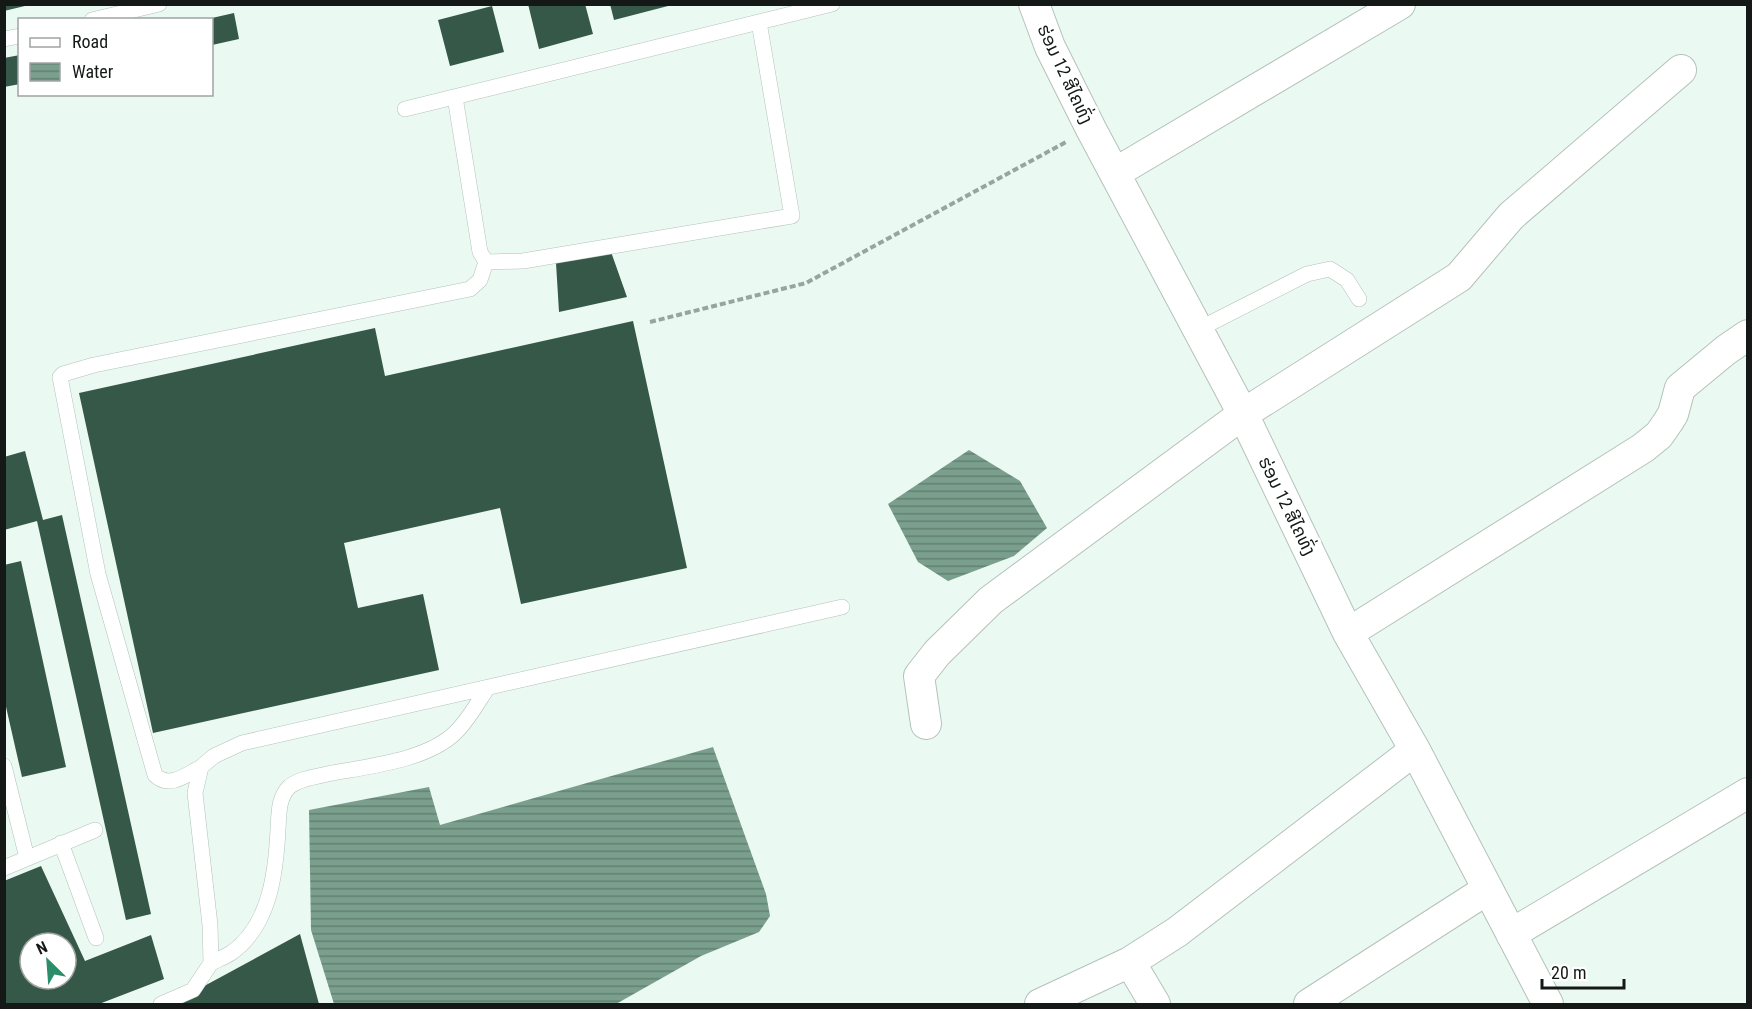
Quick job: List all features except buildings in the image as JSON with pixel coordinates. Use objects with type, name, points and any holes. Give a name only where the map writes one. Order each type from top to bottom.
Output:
[{"type":"street","name":"ຮ່ອມ 12 ສີໄຄທົ່ງ","points":[[1034,4],[1050,47],[1090,129],[1243,414],[1348,633],[1415,750],[1548,1005]]},
{"type":"street","points":[[1115,173],[1400,4]]},
{"type":"street","points":[[926,724],[919,676],[937,653],[991,600],[1243,414],[1459,277],[1511,216],[1681,70]]},
{"type":"street","points":[[1348,633],[1643,448],[1659,435],[1668,423],[1673,414],[1680,388],[1748,335]]},
{"type":"street","points":[[1040,1005],[1130,962],[1177,932],[1415,750]]},
{"type":"street","points":[[1512,934],[1748,793]]},
{"type":"street","points":[[1309,1005],[1488,889]]},
{"type":"street","points":[[1130,962],[1155,1005]]},
{"type":"lane","points":[[100,18],[159,4]]},
{"type":"lane","points":[[405,109],[832,4]]},
{"type":"lane","points":[[486,262],[523,261],[792,216],[759,22]]},
{"type":"lane","points":[[455,97],[480,252],[486,262],[480,280],[470,289],[94,365],[68,372],[60,377],[98,574],[154,775],[165,782],[172,781],[201,767],[214,756],[242,743],[842,607]]},
{"type":"lane","points":[[1199,329],[1307,274],[1330,270],[1347,280],[1359,299]]},
{"type":"lane","points":[[161,1005],[193,990],[211,963],[232,952],[250,933],[265,908],[277,856],[279,806],[290,785],[313,777],[404,759],[436,747],[455,732],[488,687]]},
{"type":"lane","points":[[4,766],[27,858]]},
{"type":"lane","points":[[201,767],[195,793],[210,925],[211,963]]},
{"type":"lane","points":[[4,868],[95,830]]},
{"type":"lane","points":[[61,843],[96,938]]},
{"type":"path","points":[[650,322],[806,283],[1090,129]]},
{"type":"water","points":[[969,450],[1020,481],[1047,528],[1014,556],[948,581],[918,562],[888,504]]},
{"type":"water","points":[[713,747],[766,894],[770,916],[759,932],[701,956],[616,1004],[334,1004],[311,930],[309,810],[429,787],[440,825]]}]
